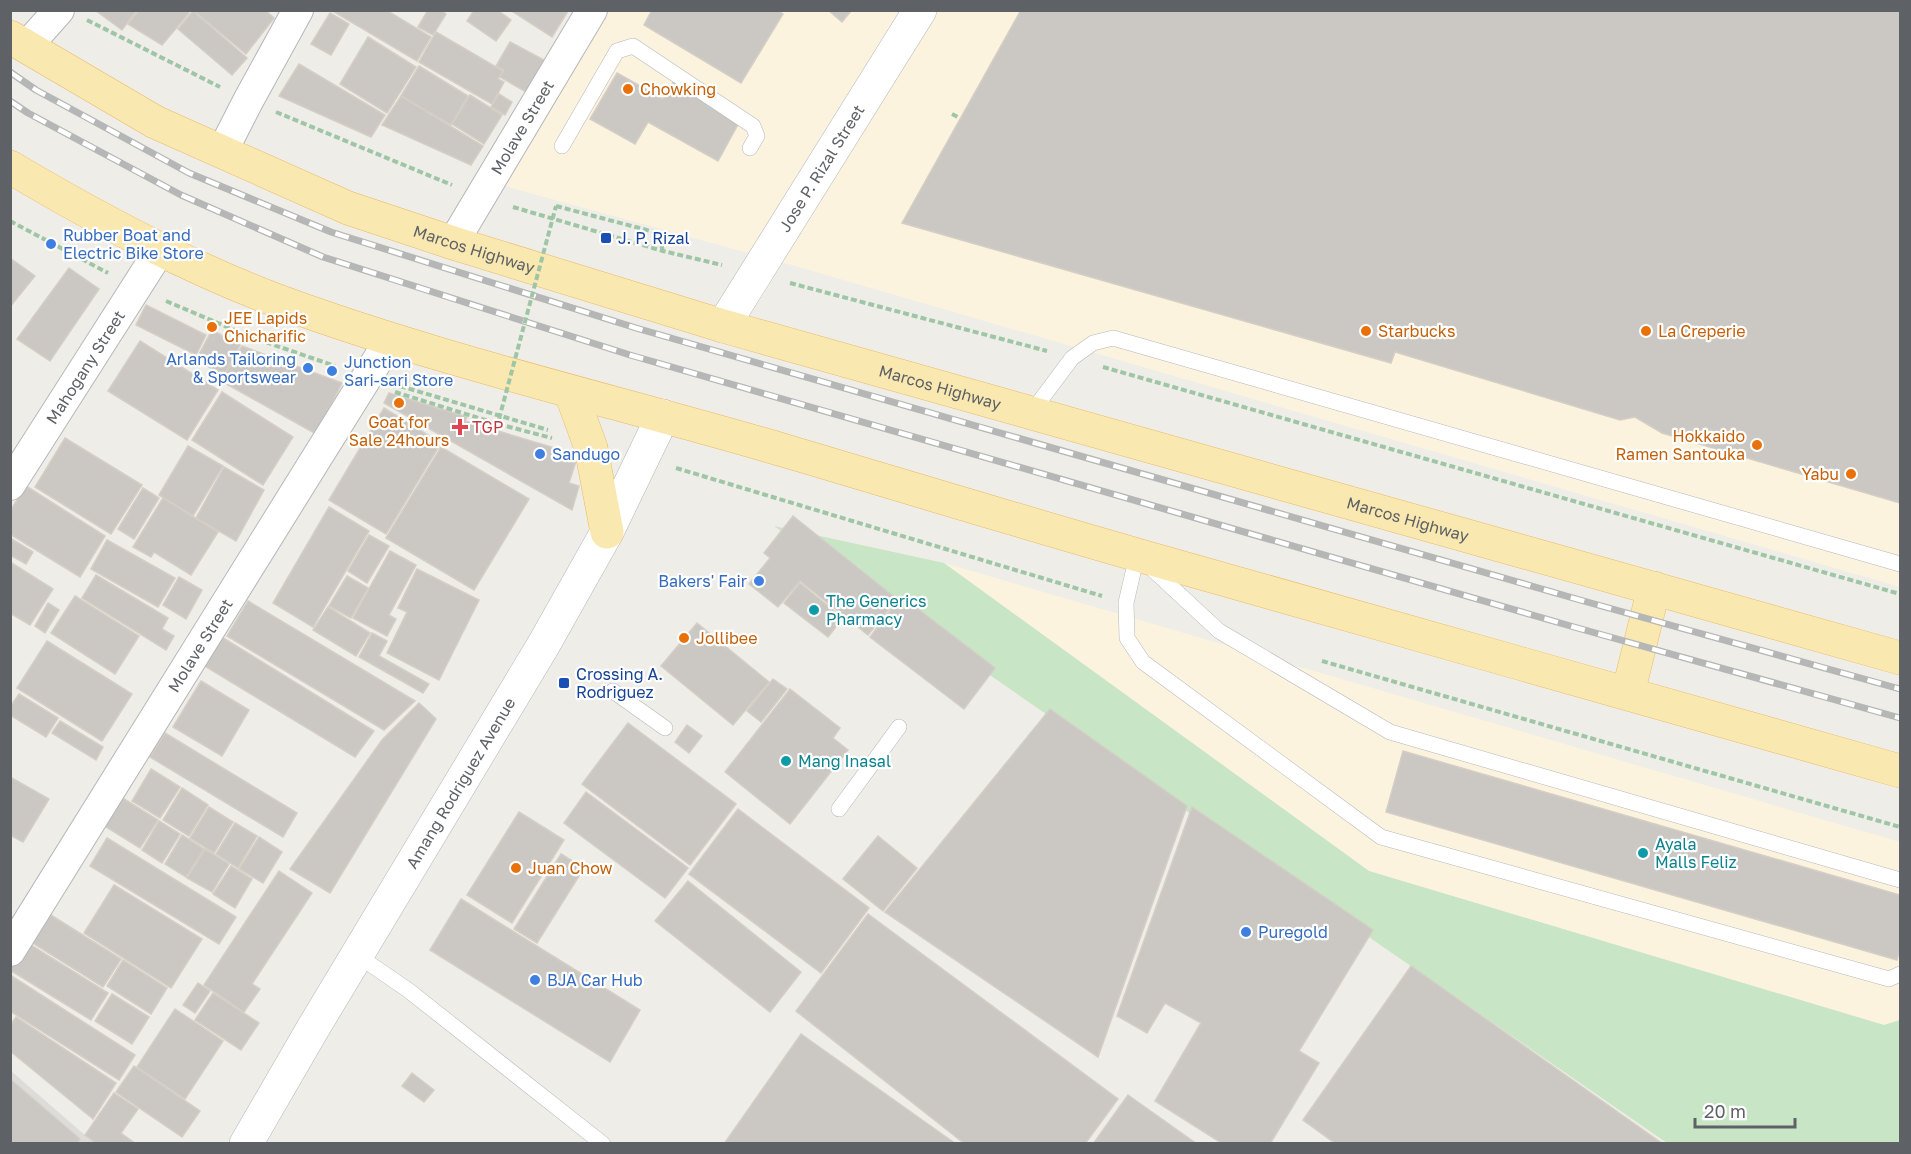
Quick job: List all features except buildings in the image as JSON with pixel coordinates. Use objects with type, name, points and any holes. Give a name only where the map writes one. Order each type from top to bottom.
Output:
[{"type":"main road","name":"Jose P. Rizal Street","points":[[723,326],[920,10]]},
{"type":"main road","name":"Marcos Highway","points":[[18,42],[155,122],[348,208],[453,243],[723,326],[1900,658]]},
{"type":"main road","points":[[10,167],[160,250],[273,299],[390,340],[571,393],[663,416],[1137,555],[1900,771]]},
{"type":"main road","points":[[571,393],[588,440],[607,532]]},
{"type":"main road","name":"Amang Rodriguez Avenue","points":[[246,1143],[544,644],[607,532],[663,416]]},
{"type":"main road","points":[[1628,693],[1654,588]]},
{"type":"street","points":[[222,152],[298,10]]},
{"type":"street","name":"Molave Street","points":[[453,243],[592,10]]},
{"type":"street","points":[[18,42],[69,13]]},
{"type":"street","name":"Mahogany Street","points":[[10,485],[160,250]]},
{"type":"street","name":"Molave Street","points":[[10,951],[19,914],[368,378],[390,340]]},
{"type":"lane","points":[[562,146],[617,51],[633,46],[753,126],[758,136],[750,148]]},
{"type":"lane","points":[[1031,413],[1072,358],[1094,343],[1113,338],[1900,564]]},
{"type":"lane","points":[[1900,880],[1390,732],[1219,631],[1137,555],[1126,603],[1128,638],[1143,662],[1381,837],[1889,980],[1900,974]]},
{"type":"lane","points":[[613,691],[664,728]]},
{"type":"lane","points":[[839,809],[899,727]]},
{"type":"lane","points":[[357,955],[408,990],[603,1143]]},
{"type":"path","points":[[69,13],[248,100],[480,197],[663,251],[1072,358],[1900,594]]},
{"type":"path","points":[[952,114],[960,118]]},
{"type":"path","points":[[499,422],[556,206],[658,233],[663,251]]},
{"type":"path","points":[[10,221],[136,287],[193,314],[232,329],[368,378],[588,440]]},
{"type":"path","points":[[403,387],[401,394],[555,439]]},
{"type":"path","points":[[642,458],[1126,603]]},
{"type":"path","points":[[1321,661],[1900,827]]},
{"type":"shaded area","points":[[609,11],[1900,11],[1900,587],[799,267],[501,185]]},
{"type":"shaded area","points":[[944,563],[1900,842],[1900,1020],[1884,1025],[1369,871]]},
{"type":"shaded area","points":[[11,1071],[94,1143],[11,1143]]},
{"type":"green space","points":[[774,526],[944,563],[1369,871],[1884,1025],[1900,1020],[1900,1143],[1667,1143]]},
{"type":"railway","points":[[10,72],[36,90],[189,173],[331,232],[636,328],[1580,600],[1900,689]]},
{"type":"railway","points":[[10,101],[28,113],[181,195],[323,257],[630,355],[1574,627],[1900,718]]},
{"type":"place","name":"Chowking","points":[[628,89]]},
{"type":"place","name":"J. P. Rizal","points":[[606,238]]},
{"type":"place","name":"Rubber Boat and Electric Bike Store","points":[[51,244]]},
{"type":"place","name":"JEE Lapids Chicharific","points":[[212,327]]},
{"type":"place","name":"Starbucks","points":[[1366,331]]},
{"type":"place","name":"La Creperie","points":[[1646,331]]},
{"type":"place","name":"Arlands Tailoring & Sportswear","points":[[308,368]]},
{"type":"place","name":"Junction Sari-sari Store","points":[[332,371]]},
{"type":"place","name":"Goat for Sale 24hours","points":[[399,403]]},
{"type":"place","name":"TGP","points":[[460,427]]},
{"type":"place","name":"Hokkaido Ramen Santouka","points":[[1757,445]]},
{"type":"place","name":"Sandugo","points":[[540,454]]},
{"type":"place","name":"Yabu","points":[[1851,474]]},
{"type":"place","name":"Bakers' Fair","points":[[759,581]]},
{"type":"place","name":"The Generics Pharmacy","points":[[814,610]]},
{"type":"place","name":"Jollibee","points":[[684,638]]},
{"type":"place","name":"Crossing A. Rodriguez","points":[[564,683]]},
{"type":"place","name":"Mang Inasal","points":[[786,761]]},
{"type":"place","name":"Ayala Malls Feliz","points":[[1643,853]]},
{"type":"place","name":"Juan Chow","points":[[516,868]]},
{"type":"place","name":"Puregold","points":[[1246,932]]},
{"type":"place","name":"BJA Car Hub","points":[[535,980]]}]
